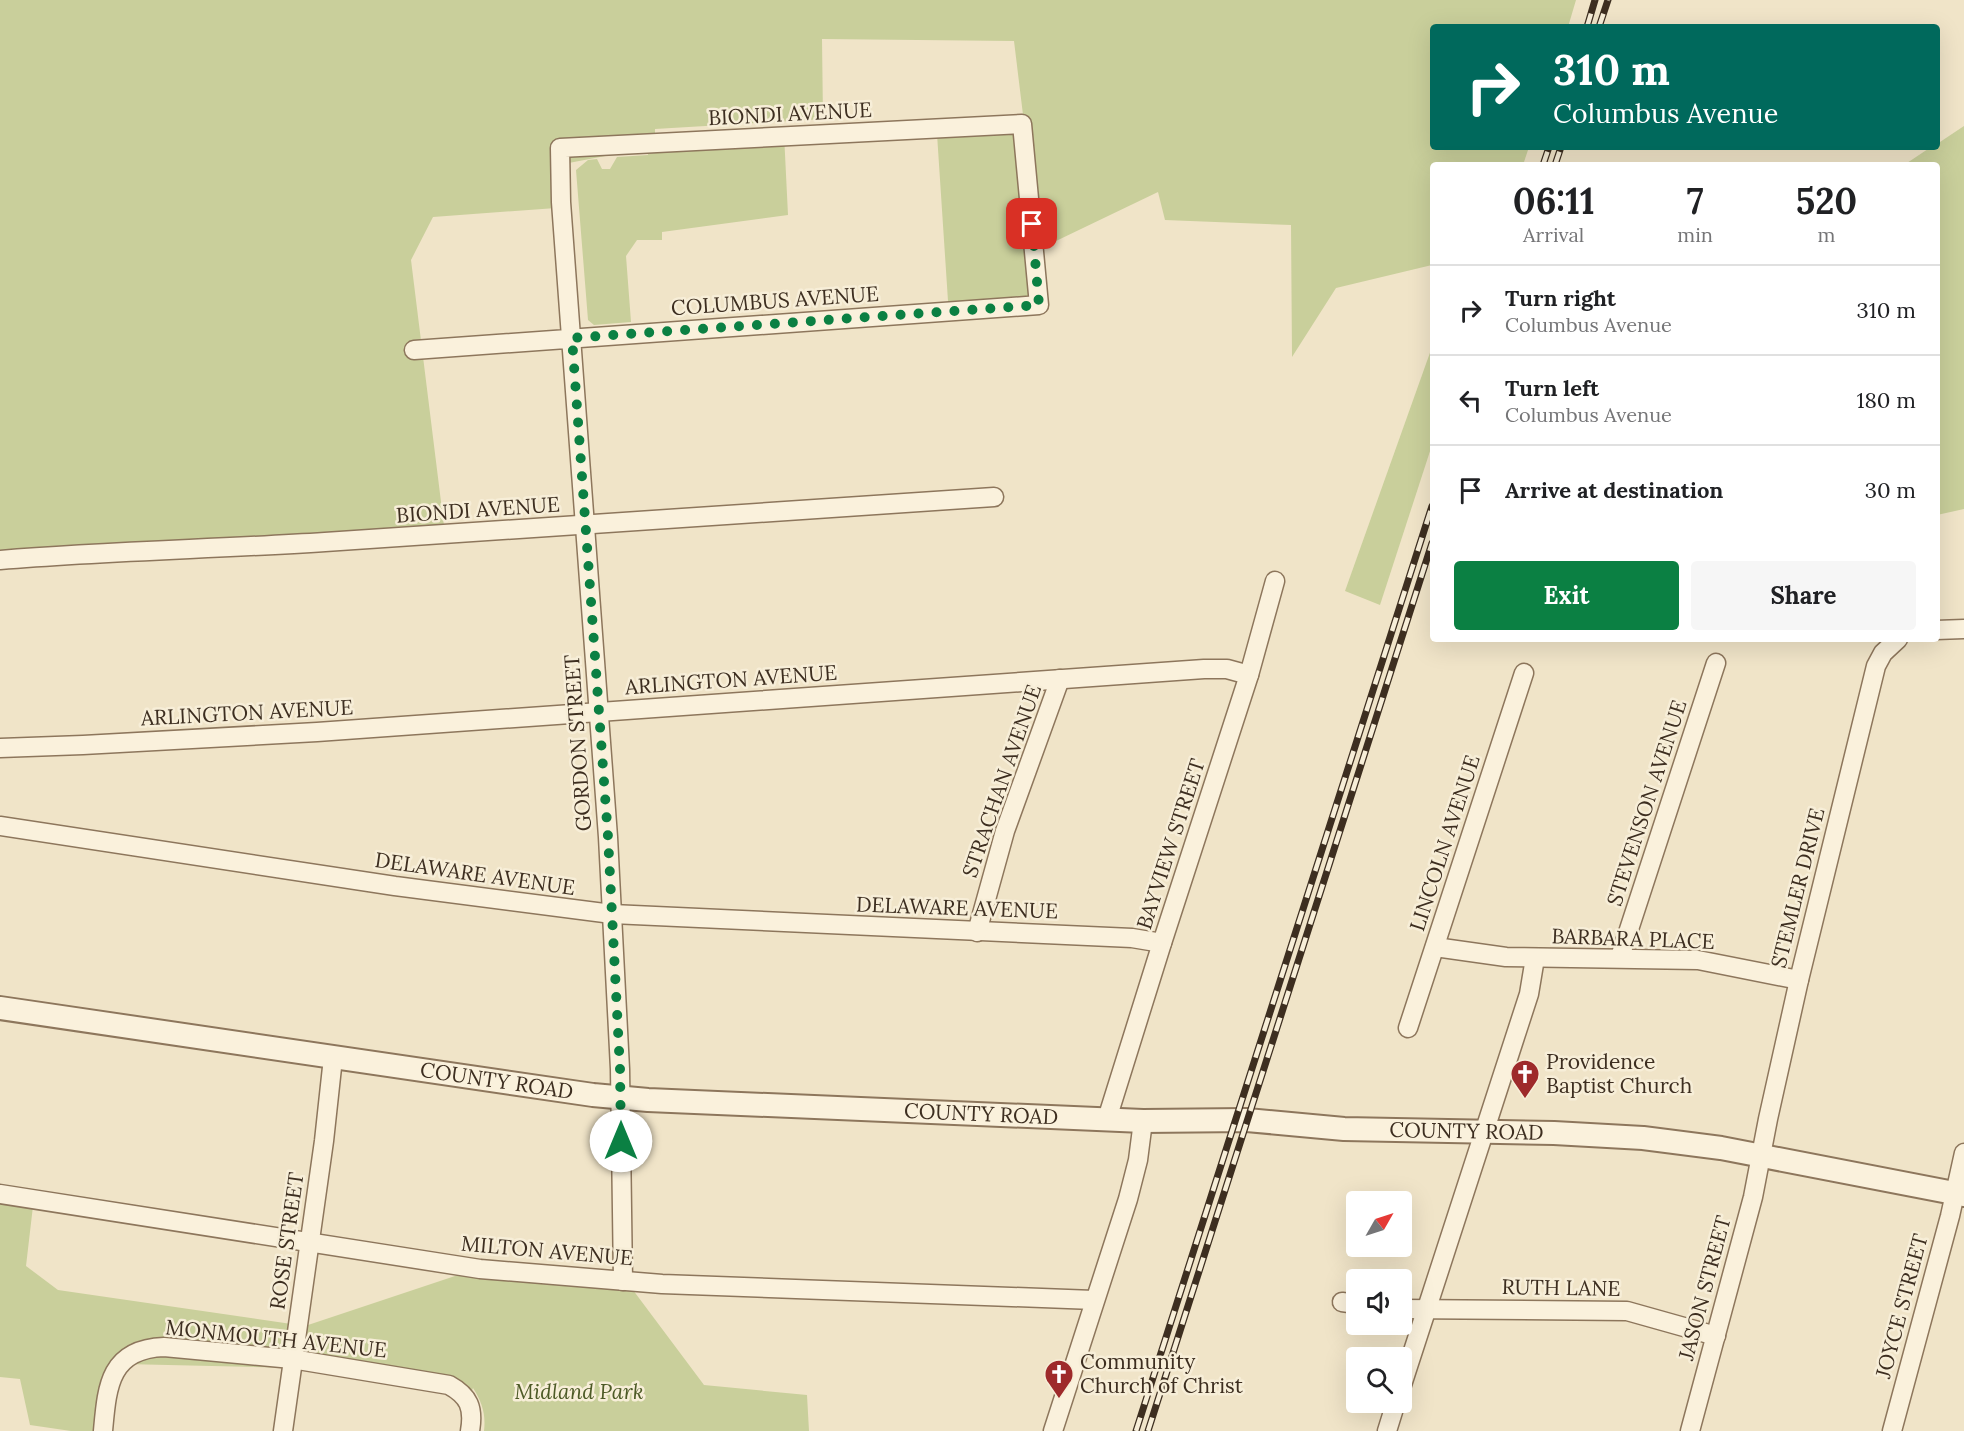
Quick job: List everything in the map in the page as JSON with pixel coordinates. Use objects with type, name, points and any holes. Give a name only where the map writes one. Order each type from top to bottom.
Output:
[{"type":"street","name":"BIONDI AVENUE","points":[[560,148],[1022,124],[1030,203]]},
{"type":"street","name":"GORDON STREET","points":[[560,148],[561,202],[612,914],[620,1097],[623,1281]]},
{"type":"street","name":"COLUMBUS AVENUE","points":[[414,350],[1039,305],[1030,203]]},
{"type":"street","name":"BIONDI AVENUE","points":[[0,560],[333,542],[994,497]]},
{"type":"street","name":"BAYVIEW STREET","points":[[1107,1119],[1249,675],[1275,581]]},
{"type":"street","points":[[1940,630],[1964,629]]},
{"type":"street","name":"STEMLER DRIVE","points":[[1760,1156],[1799,980],[1876,666],[1883,653],[1895,642]]},
{"type":"street","name":"STEVENSON AVENUE","points":[[1620,957],[1716,663]]},
{"type":"street","name":"ARLINGTON AVENUE","points":[[0,748],[83,746],[317,732],[1204,669],[1227,669],[1249,675]]},
{"type":"street","name":"LINCOLN AVENUE","points":[[1408,1028],[1524,673]]},
{"type":"street","name":"STRACHAN AVENUE","points":[[977,932],[1005,831],[1060,679]]},
{"type":"street","name":"DELAWARE AVENUE","points":[[0,826],[395,886],[612,914],[1132,938],[1162,943]]},
{"type":"street","name":"BARBARA PLACE","points":[[1435,947],[1489,955],[1535,958],[1620,957],[1698,960],[1799,980]]},
{"type":"street","points":[[1412,1353],[1529,994],[1535,958]]},
{"type":"street","name":"COUNTY ROAD","points":[[0,1008],[333,1058],[620,1097],[784,1107],[1143,1121],[1247,1120],[1344,1129],[1554,1133],[1643,1138],[1760,1156],[1959,1194]]},
{"type":"street","name":"ROSE STREET","points":[[283,1431],[324,1141],[333,1058]]},
{"type":"street","points":[[1053,1431],[1065,1400],[1094,1300],[1128,1199],[1138,1160],[1143,1121]]},
{"type":"street","points":[[1959,1194],[1964,1153]]},
{"type":"street","name":"JASON STREET","points":[[1690,1431],[1753,1197],[1760,1156]]},
{"type":"street","name":"MILTON AVENUE","points":[[0,1194],[470,1268],[623,1281],[1094,1300]]},
{"type":"street","name":"JOYCE STREET","points":[[1892,1431],[1959,1194]]},
{"type":"street","name":"RUTH LANE","points":[[1412,1309],[1627,1311],[1716,1336]]},
{"type":"street","name":"MONMOUTH AVENUE","points":[[103,1431],[106,1394],[111,1379],[124,1360],[132,1354],[149,1348],[164,1347],[292,1359],[449,1385],[461,1392],[470,1404],[472,1420],[470,1431]]},
{"type":"street","points":[[1387,1431],[1393,1413]]},
{"type":"green space","points":[[0,0],[1576,0],[1569,24],[1430,24],[1430,150],[1528,150],[1524,162],[1430,162],[1430,265],[1336,288],[1292,357],[1291,225],[1165,220],[1158,192],[1031,253],[1035,311],[949,316],[937,134],[1024,123],[1014,41],[822,39],[823,119],[655,129],[655,146],[784,134],[788,215],[662,232],[662,240],[637,240],[626,256],[631,322],[594,325],[588,320],[576,170],[588,160],[597,159],[602,169],[610,169],[617,157],[648,155],[647,148],[553,166],[556,208],[433,217],[411,260],[445,534],[0,559]]},
{"type":"green space","points":[[1964,126],[1964,509],[1940,514],[1940,162],[1908,162],[1926,150],[1940,150],[1940,142]]},
{"type":"green space","points":[[1430,353],[1430,451],[1380,605],[1345,591]]},
{"type":"green space","name":"Midland Park","points":[[0,1198],[33,1206],[26,1266],[58,1290],[305,1326],[470,1271],[630,1286],[704,1385],[807,1395],[809,1431],[484,1431],[483,1408],[473,1388],[469,1398],[436,1387],[296,1368],[124,1364],[107,1431],[71,1431],[30,1425],[20,1379],[0,1377]]},
{"type":"railway","points":[[1588,24],[1595,0]]},
{"type":"railway","points":[[1600,24],[1608,0]]},
{"type":"railway","points":[[1544,162],[1548,150]]},
{"type":"railway","points":[[1556,162],[1560,150]]},
{"type":"railway","points":[[1136,1431],[1430,512]]},
{"type":"railway","points":[[1148,1431],[1430,549]]},
{"type":"place","name":"Providence Baptist Church","points":[[1525,1100]]},
{"type":"place","name":"Community Church of Christ","points":[[1059,1400]]},
{"type":"route","points":[[621,1141],[620,1069],[608,837],[572,338],[1039,305],[1032,224]]}]
